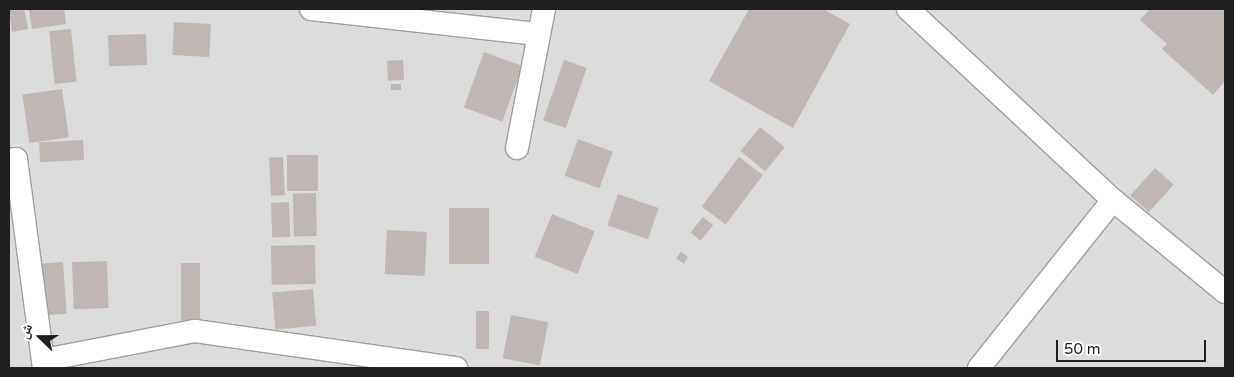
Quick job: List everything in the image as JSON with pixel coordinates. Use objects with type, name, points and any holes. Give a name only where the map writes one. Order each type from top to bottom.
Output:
[{"type":"street","points":[[311,9],[538,34]]},
{"type":"street","points":[[518,148],[544,9]]},
{"type":"street","points":[[908,9],[1112,200],[1225,292]]},
{"type":"street","points":[[9,160],[16,159],[44,364],[195,331],[456,368]]},
{"type":"street","points":[[979,368],[1112,200]]},
{"type":"shaded area","points":[[9,9],[1225,9],[1225,368],[9,368]]},
{"type":"building","points":[[9,9],[24,9],[28,29],[12,32]]},
{"type":"building","points":[[29,9],[64,9],[66,24],[32,29]]},
{"type":"building","points":[[749,9],[823,9],[850,24],[793,128],[709,81]]},
{"type":"building","points":[[1150,9],[1225,9],[1225,81],[1213,95],[1162,49],[1167,44],[1140,20]]},
{"type":"building","points":[[174,22],[211,24],[209,57],[172,55]]},
{"type":"building","points":[[71,29],[77,82],[55,84],[49,31]]},
{"type":"building","points":[[146,34],[147,65],[109,66],[108,35]]},
{"type":"building","points":[[484,52],[523,66],[502,121],[464,107]]},
{"type":"building","points":[[403,60],[404,80],[388,81],[387,61]]},
{"type":"building","points":[[564,60],[587,68],[566,128],[543,121]]},
{"type":"building","points":[[391,84],[401,84],[401,90],[391,90]]},
{"type":"building","points":[[62,89],[69,138],[29,143],[22,95]]},
{"type":"building","points":[[760,127],[785,147],[765,171],[740,151]]},
{"type":"building","points":[[578,139],[613,152],[599,188],[565,176]]},
{"type":"building","points":[[83,140],[84,160],[40,162],[39,142]]},
{"type":"building","points":[[287,155],[318,155],[318,191],[287,191]]},
{"type":"building","points":[[283,157],[285,195],[271,196],[269,158]]},
{"type":"building","points":[[739,157],[763,175],[726,225],[702,207]]},
{"type":"building","points":[[1155,168],[1174,185],[1149,212],[1130,195]]},
{"type":"building","points":[[293,193],[316,193],[317,236],[294,236]]},
{"type":"building","points":[[618,194],[659,208],[648,239],[607,225]]},
{"type":"building","points":[[289,202],[290,237],[272,238],[271,203]]},
{"type":"building","points":[[449,208],[489,208],[489,264],[449,264]]},
{"type":"building","points":[[552,214],[595,231],[577,274],[535,257]]},
{"type":"building","points":[[703,217],[713,225],[701,241],[690,233]]},
{"type":"building","points":[[387,230],[427,232],[425,276],[385,274]]},
{"type":"building","points":[[315,245],[316,284],[272,285],[271,246]]},
{"type":"building","points":[[681,252],[688,257],[684,264],[676,258]]},
{"type":"building","points":[[107,261],[109,308],[74,309],[72,262]]},
{"type":"building","points":[[63,262],[67,314],[43,316],[39,264]]},
{"type":"building","points":[[181,263],[200,263],[200,321],[181,321]]},
{"type":"building","points":[[313,289],[316,326],[275,329],[272,293]]},
{"type":"building","points":[[476,311],[489,311],[489,349],[476,349]]},
{"type":"building","points":[[511,315],[548,322],[540,365],[503,358]]}]
